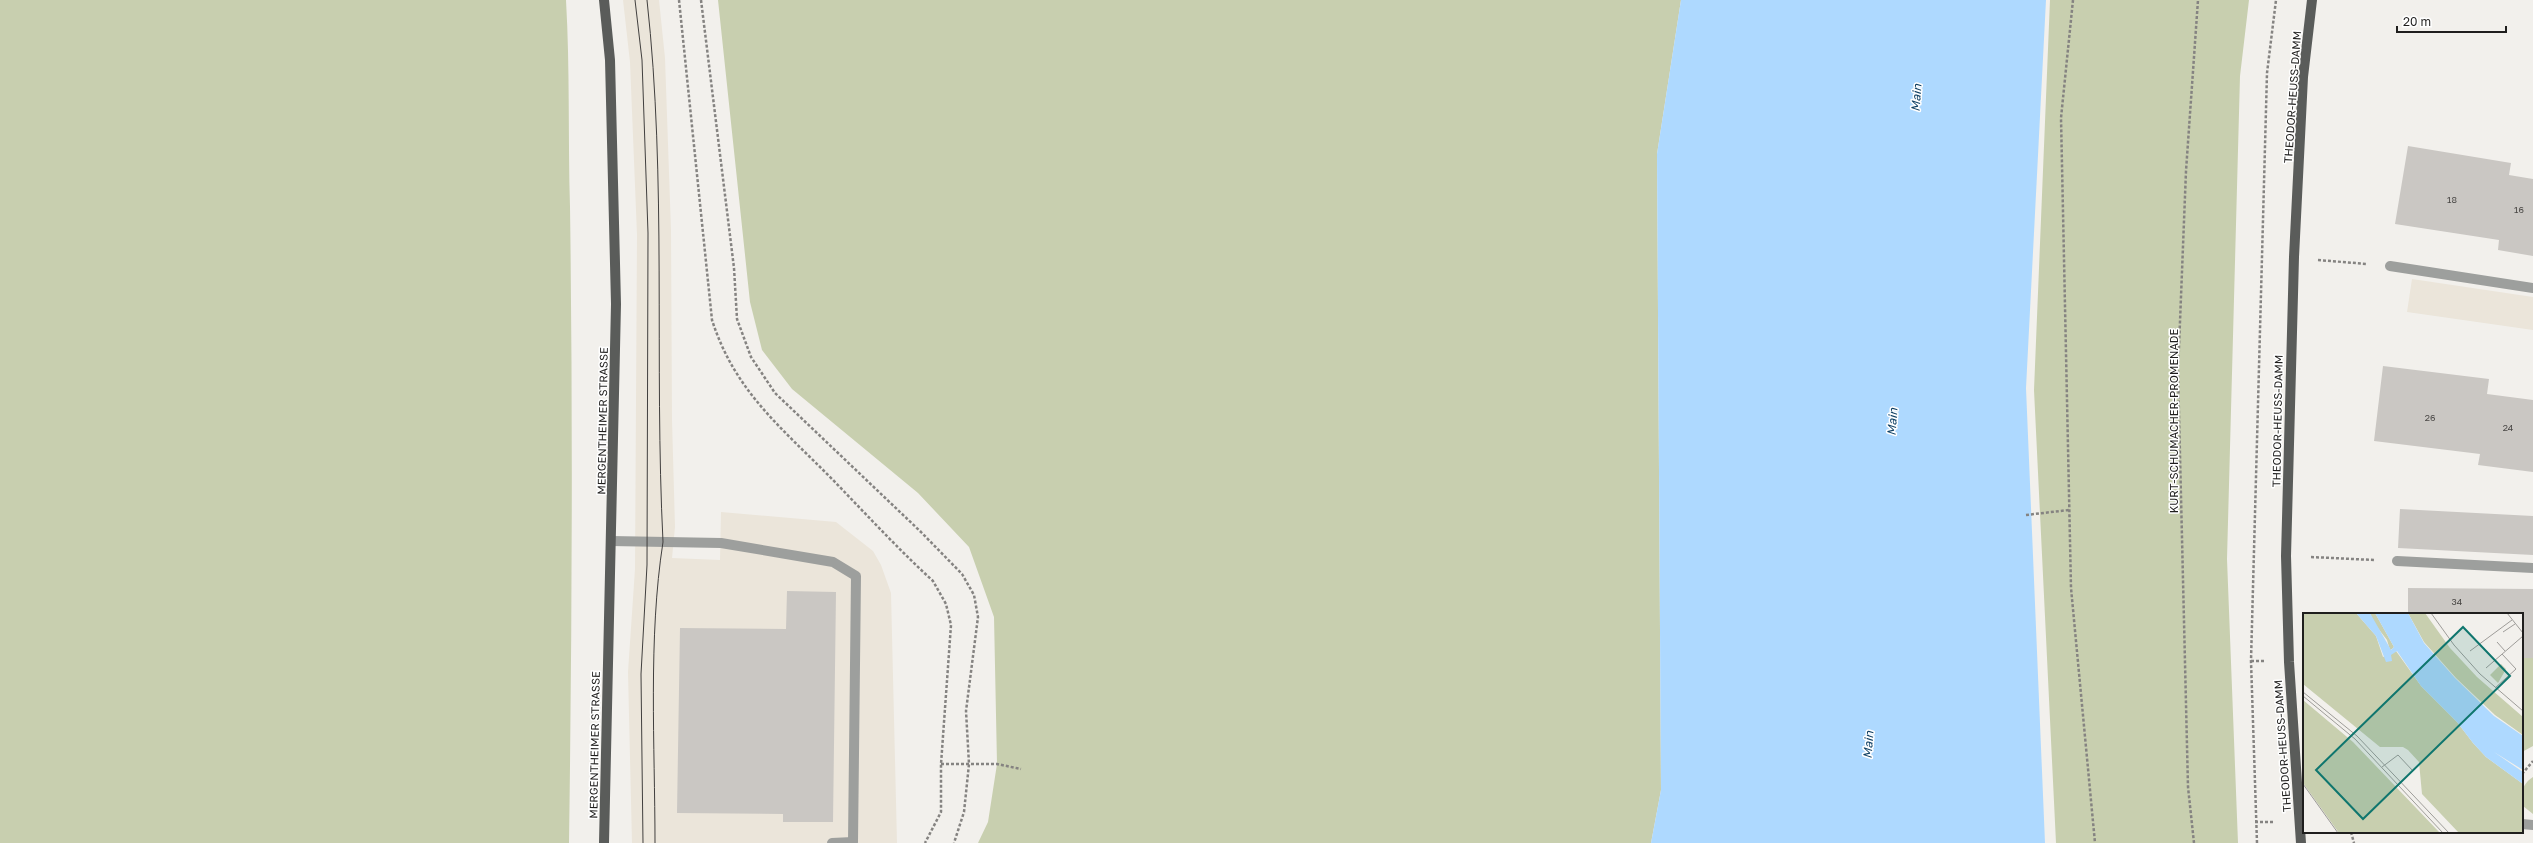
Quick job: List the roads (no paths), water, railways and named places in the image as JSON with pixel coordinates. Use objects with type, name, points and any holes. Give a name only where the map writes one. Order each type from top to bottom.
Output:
[{"type":"main road","name":"MERGENTHEIMER STRASSE","points":[[604,0],[610,60],[616,304],[604,843]]},
{"type":"main road","name":"THEODOR-HEUSS-DAMM","points":[[2301,843],[2301,819],[2288,662],[2286,556],[2294,257],[2303,77],[2312,0]]},
{"type":"lane","points":[[2390,266],[2533,288]]},
{"type":"lane","points":[[611,541],[721,543],[833,562],[856,576],[853,842],[832,843]]},
{"type":"lane","points":[[2397,561],[2533,568]]},
{"type":"lane","points":[[2523,824],[2533,825]]},
{"type":"water","name":"Main","points":[[1681,0],[2046,0],[2026,388],[2045,843],[1651,843],[1661,790],[1657,154]]},
{"type":"tram line","points":[[635,0],[642,60],[648,233],[647,565],[641,674],[643,843]]},
{"type":"tram line","points":[[647,0],[657,135],[663,542],[655,616],[653,692],[655,843]]}]
